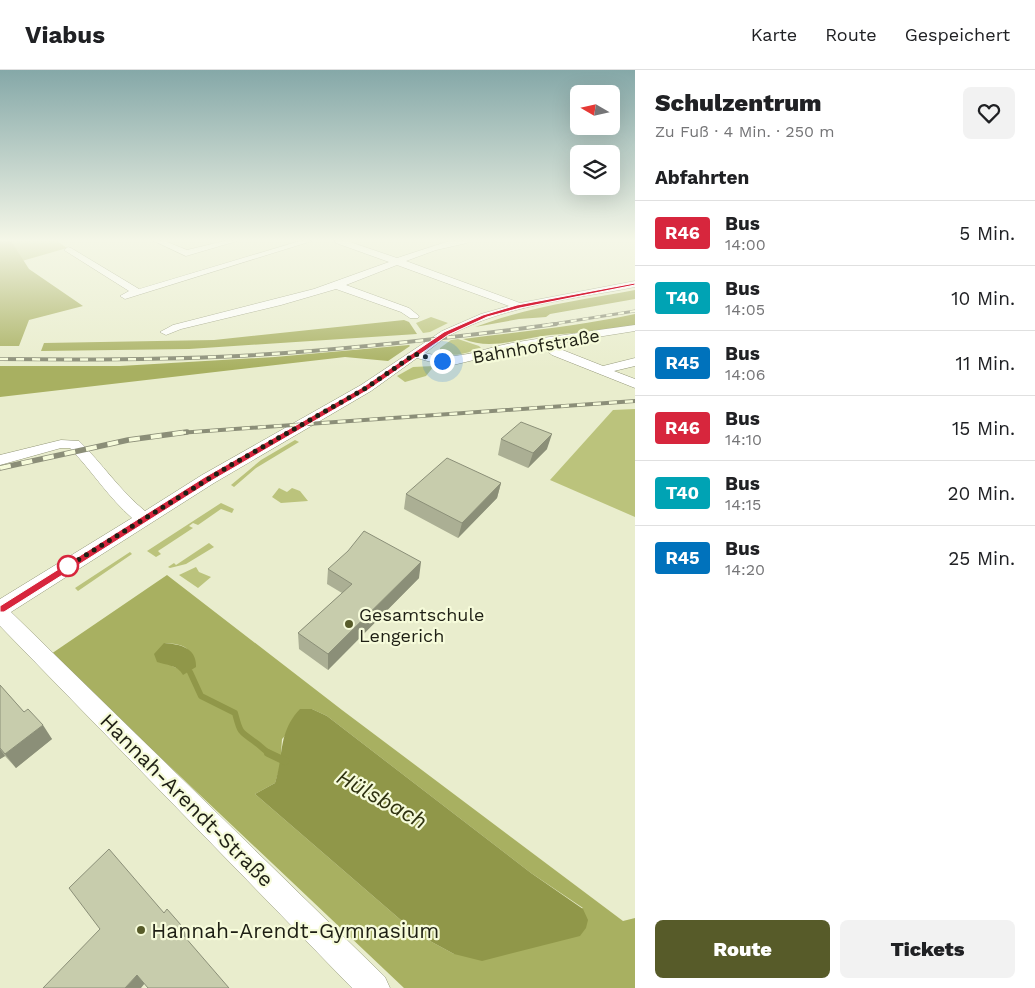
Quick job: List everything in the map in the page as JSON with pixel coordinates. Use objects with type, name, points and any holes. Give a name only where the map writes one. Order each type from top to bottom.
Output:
[{"type":"street","points":[[124,284],[139,293]]},
{"type":"street","points":[[125,296],[169,284]]},
{"type":"street","points":[[166,332],[177,327],[280,302],[339,284]]},
{"type":"street","points":[[459,284],[519,306]]},
{"type":"street","points":[[0,609],[231,465],[366,388],[438,338],[466,324],[519,306],[635,284]]},
{"type":"street","points":[[336,285],[405,310],[414,316]]},
{"type":"street","name":"Bahnhofstraße","points":[[415,354],[442,361],[453,361],[499,349],[635,328]]},
{"type":"street","points":[[543,342],[556,352],[635,384]]},
{"type":"street","points":[[604,370],[635,362]]},
{"type":"street","points":[[0,460],[61,444],[74,444],[95,465],[126,504],[144,518]]},
{"type":"street","name":"Hannah-Arendt-Straße","points":[[0,613],[374,988]]},
{"type":"shaded area","points":[[0,284],[51,284],[83,306],[29,320],[19,346],[0,346]]},
{"type":"shaded area","points":[[635,290],[635,299],[550,314],[546,317],[519,319],[475,327],[534,309]]},
{"type":"shaded area","points":[[635,314],[635,325],[550,335],[495,344],[485,344],[463,339],[571,325]]},
{"type":"shaded area","points":[[431,317],[448,323],[430,332],[423,333],[416,323]]},
{"type":"shaded area","points":[[404,320],[409,322],[417,334],[189,349],[41,351],[44,343],[214,340]]},
{"type":"shaded area","points":[[458,339],[481,348],[455,355],[440,350],[451,340]]},
{"type":"shaded area","points":[[409,345],[388,361],[345,357],[0,397],[0,366],[120,366],[275,357]]},
{"type":"shaded area","points":[[434,366],[426,376],[405,382],[397,376],[413,367]]},
{"type":"shaded area","points":[[635,409],[635,517],[550,480],[613,410]]},
{"type":"shaded area","points":[[295,440],[299,442],[256,468],[234,487],[231,485],[261,460]]},
{"type":"shaded area","points":[[279,488],[287,492],[292,488],[300,491],[308,501],[281,503],[272,497]]},
{"type":"shaded area","points":[[221,503],[234,509],[232,513],[221,509],[198,525],[193,523],[189,526],[193,528],[158,551],[161,554],[156,557],[147,551]]},
{"type":"shaded area","points":[[209,543],[214,547],[186,564],[168,567],[174,563],[176,565]]},
{"type":"shaded area","points":[[130,552],[132,554],[78,591],[75,588]]},
{"type":"shaded area","points":[[196,567],[199,572],[211,577],[198,588],[179,575]]},
{"type":"shaded area","points":[[167,575],[342,710],[623,921],[635,918],[635,988],[404,988],[51,654]],"holes":[[[164,643],[185,647],[191,653],[193,657],[183,674],[181,670],[172,666]],[[312,709],[327,716],[531,873],[583,908],[454,954],[417,934],[255,794],[275,783],[280,767],[282,739]]]},
{"type":"water","points":[[164,643],[176,644],[191,651],[196,661],[196,667],[183,675],[175,667],[157,662],[154,654]]},
{"type":"water","points":[[300,709],[312,709],[327,716],[531,873],[583,909],[588,920],[586,928],[580,936],[482,961],[454,954],[417,934],[255,794],[275,783],[288,726]]},
{"type":"building","points":[[521,422],[552,434],[533,453],[501,439]]},
{"type":"building","points":[[447,458],[501,483],[462,523],[406,494]]},
{"type":"building","name":"Gesamtschule Lengerich","points":[[364,531],[421,562],[328,654],[298,633],[352,584],[328,569],[348,551]]},
{"type":"building","points":[[0,685],[24,712],[28,709],[43,725],[5,754],[0,748]]},
{"type":"building","name":"Hannah-Arendt-Gymnasium","points":[[109,849],[164,913],[167,909],[181,925],[178,929],[229,988],[148,988],[137,975],[125,988],[43,988],[100,929],[69,888]]},
{"type":"waterway","name":"Hülsbach","points":[[190,672],[201,696],[235,713],[239,728],[243,733],[271,754]]},
{"type":"waterway","name":"Hülsbach","points":[[268,753],[285,761]]},
{"type":"railway","points":[[547,325],[635,311]]},
{"type":"railway","points":[[0,359],[120,359],[239,356],[398,343],[556,324]]},
{"type":"railway","points":[[181,433],[635,401]]},
{"type":"railway","points":[[181,433],[187,432]]},
{"type":"railway","points":[[0,468],[128,440],[181,433]]},
{"type":"bus line","name":"R46","points":[[0,609],[208,479],[366,388],[438,338],[485,316],[519,306],[635,284]]},
{"type":"place","name":"Gesamtschule Lengerich","points":[[349,624]]},
{"type":"place","name":"Hannah-Arendt-Gymnasium","points":[[141,930]]},
{"type":"route","points":[[68,566],[62,570],[231,465],[366,388],[415,354],[442,361]]}]
